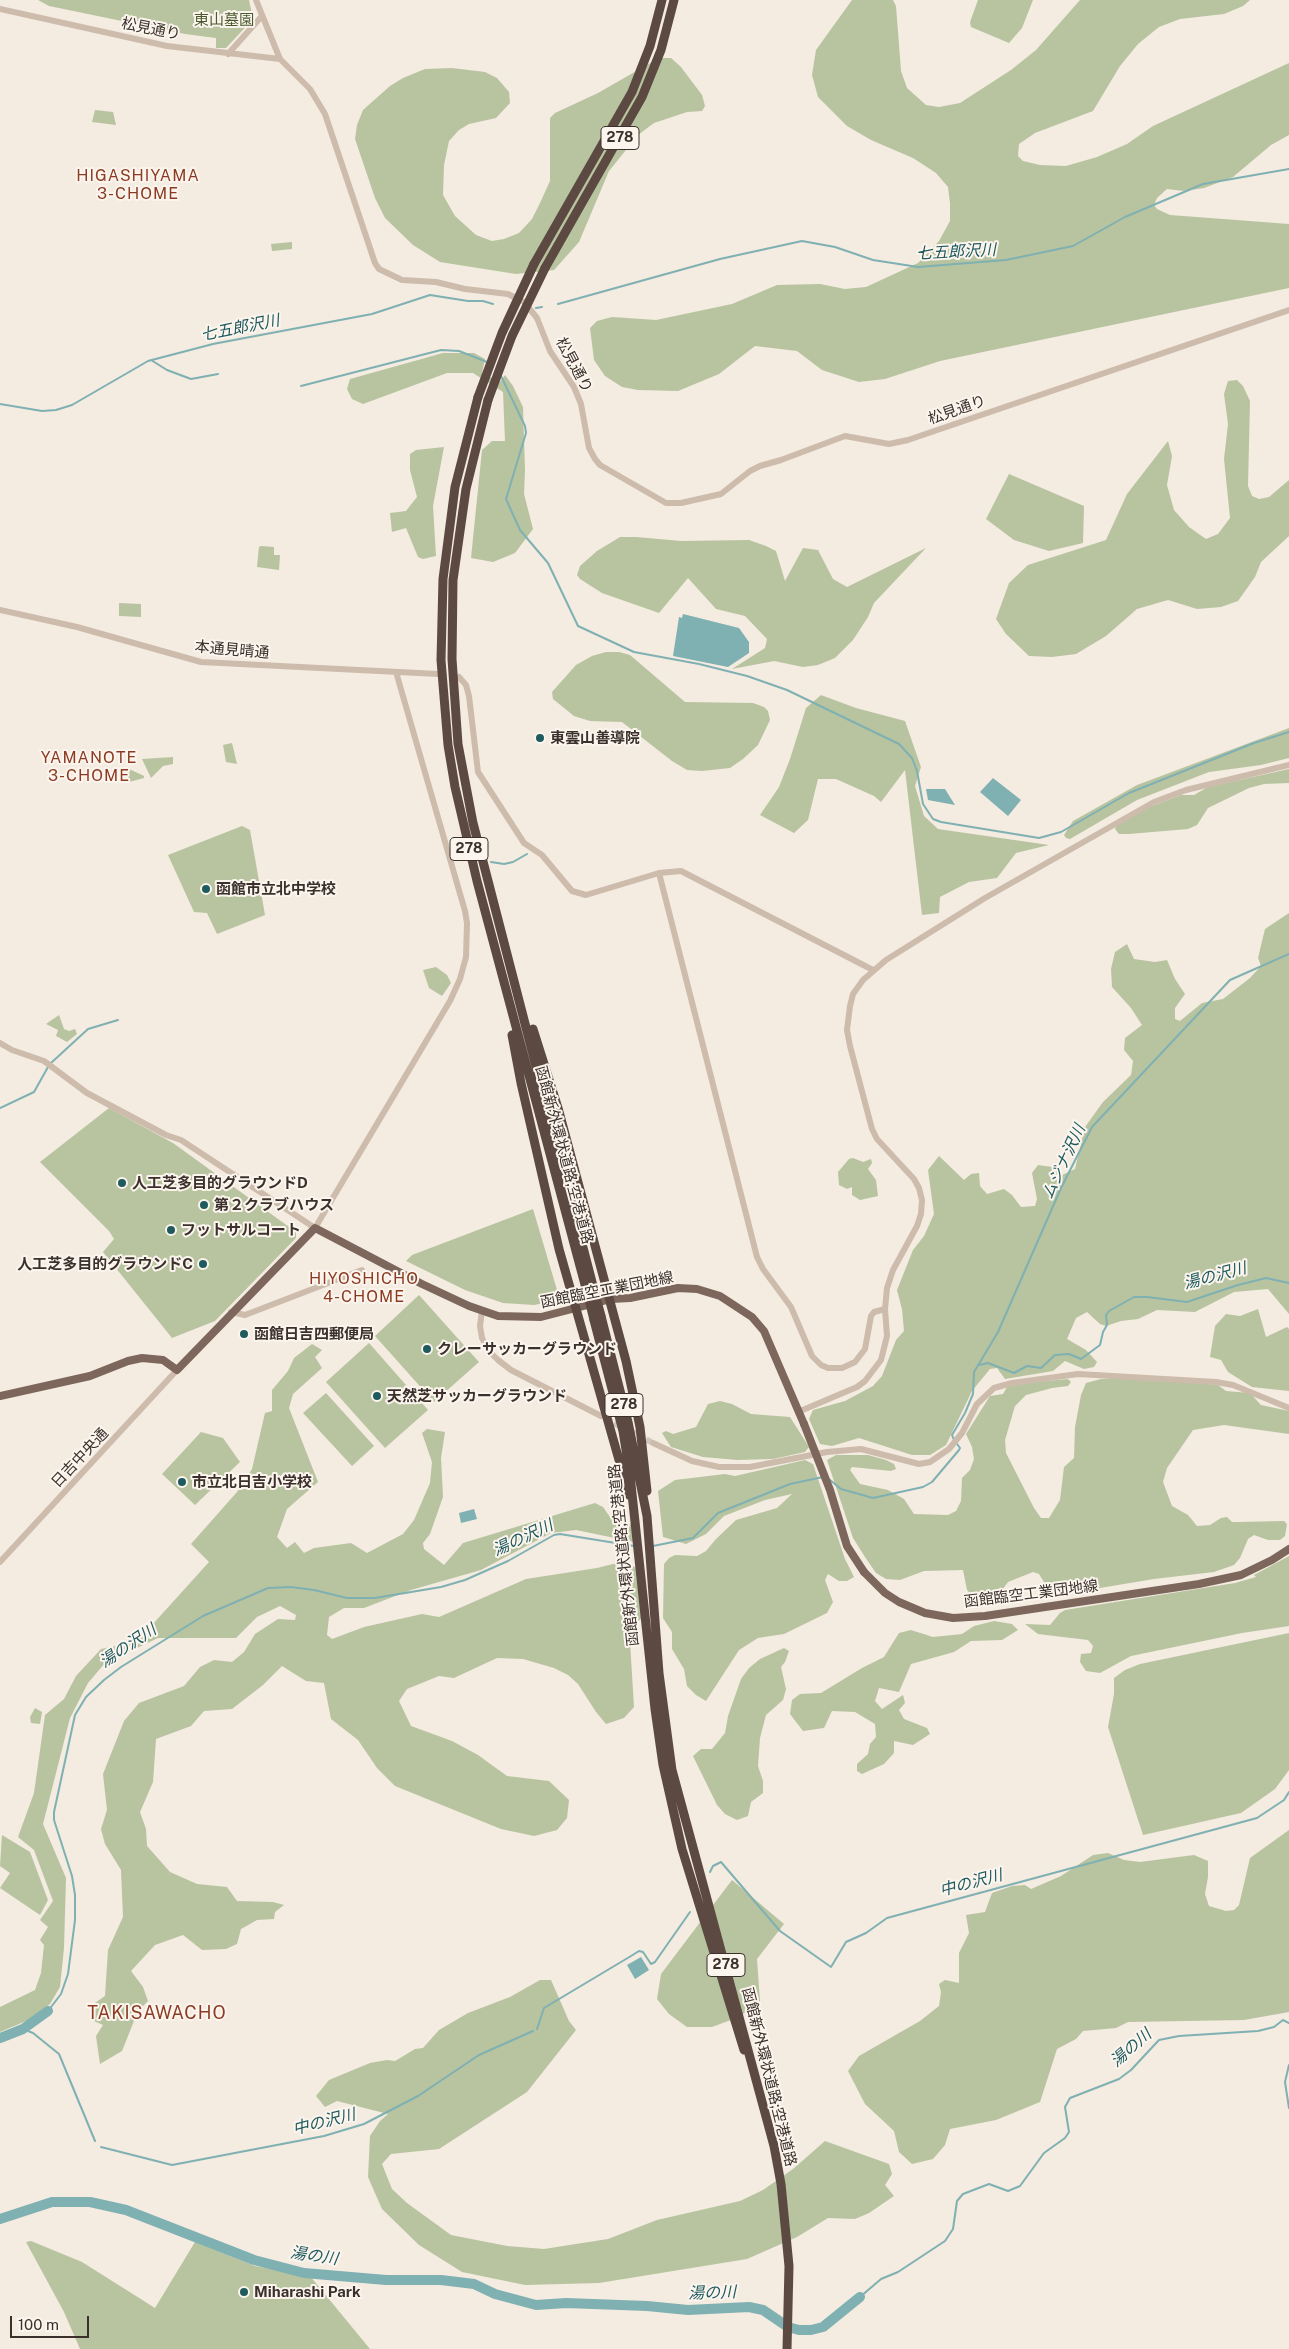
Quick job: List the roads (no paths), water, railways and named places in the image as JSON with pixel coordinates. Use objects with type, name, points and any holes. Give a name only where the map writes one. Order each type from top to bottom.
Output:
[{"type":"highway","name":"函館新外環状道路;空港道路","points":[[590,1291],[484,908],[455,787],[445,717],[441,652],[443,579],[448,532],[459,469],[478,397],[502,333],[534,264],[632,92],[650,46],[662,0]]},
{"type":"highway","name":"函館新外環状道路;空港道路","points":[[651,1621],[636,1515],[631,1496],[623,1431],[597,1318],[465,785],[458,744],[452,659],[454,580],[458,534],[473,453],[488,400],[512,336],[544,268],[642,97],[661,50],[674,0]]},
{"type":"highway","points":[[484,908],[525,1103],[559,1249],[631,1496]]},
{"type":"highway","points":[[503,938],[558,1108],[611,1300],[640,1427],[646,1473],[645,1494]]},
{"type":"highway","name":"函館新外環状道路;空港道路","points":[[597,1318],[628,1422],[645,1494],[654,1709],[662,1756],[682,1849],[746,2057],[770,2146],[782,2222],[786,2349]]},
{"type":"highway","name":"函館新外環状道路;空港道路","points":[[781,2349],[785,2334]]},
{"type":"main road","name":"函館臨空工業団地線","points":[[314,1228],[371,1259],[482,1311],[498,1316],[540,1317],[611,1300],[678,1288],[697,1289],[720,1296],[738,1306],[764,1331],[830,1490],[847,1546],[864,1572],[885,1593],[899,1602],[925,1613],[953,1618],[985,1616],[1200,1584],[1240,1575],[1272,1560],[1289,1549]]},
{"type":"main road","points":[[0,1396],[90,1376],[128,1361],[142,1358],[163,1360],[177,1370],[314,1228]]},
{"type":"street","points":[[256,0],[280,59]]},
{"type":"street","name":"松見通り","points":[[0,9],[167,46],[280,59],[310,89],[325,114],[375,263],[379,269],[402,280],[436,282],[465,289],[508,294],[524,302],[537,318],[550,351],[574,387],[581,404],[589,448],[595,459],[600,465],[666,503],[682,503],[721,494],[755,468],[845,436],[851,435],[889,444],[908,440],[1289,310]]},
{"type":"street","points":[[228,54],[262,16]]},
{"type":"street","name":"本通見晴通","points":[[0,610],[77,627],[201,662],[438,674]]},
{"type":"street","points":[[0,1043],[12,1050],[50,1064],[87,1093],[166,1135],[181,1140],[314,1228],[450,1001],[460,979],[466,957],[465,911],[396,672]]},
{"type":"street","points":[[459,676],[466,685],[469,696],[478,772],[524,842],[542,856],[567,888],[579,895],[586,895],[674,870],[689,874],[873,970]]},
{"type":"street","points":[[798,1412],[843,1394],[865,1381],[881,1360],[887,1336],[885,1309],[887,1288],[892,1270],[917,1226],[922,1200],[914,1179],[886,1151],[872,1129],[847,1030],[850,1006],[856,989],[873,970],[985,898],[1154,802],[1186,790],[1289,765]]},
{"type":"street","points":[[659,874],[757,1257],[763,1269],[791,1307],[812,1356],[821,1365],[835,1369],[855,1362],[865,1349],[871,1316],[874,1312],[885,1309]]},
{"type":"street","points":[[231,1312],[246,1315],[362,1270]]},
{"type":"street","points":[[482,1311],[480,1326],[482,1338],[488,1350],[498,1360],[511,1370],[600,1416]]},
{"type":"street","name":"日吉中央通","points":[[0,1562],[177,1370]]},
{"type":"street","points":[[653,1443],[700,1464],[734,1468],[860,1448],[919,1464],[930,1462],[940,1456],[955,1442],[977,1404],[994,1388],[1012,1383],[1068,1374],[1216,1382],[1233,1385],[1289,1408]]},
{"type":"water","points":[[683,614],[739,628],[749,642],[749,653],[728,667],[673,656],[679,617],[682,618]]},
{"type":"water","points":[[993,778],[1021,800],[1008,816],[980,792]]},
{"type":"water","points":[[926,789],[945,789],[955,805],[928,800]]},
{"type":"water","points":[[474,1509],[477,1519],[461,1523],[459,1513]]},
{"type":"water","points":[[641,1957],[649,1970],[635,1979],[627,1965]]},
{"type":"waterway","name":"七五郎沢川","points":[[558,304],[720,259],[802,241],[835,247],[873,260],[918,267],[1006,260],[1073,246],[1125,217],[1203,184],[1289,169]]},
{"type":"waterway","name":"七五郎沢川","points":[[0,404],[42,411],[56,410],[72,405],[148,361],[213,344],[372,314],[430,295],[468,301],[483,301],[493,304]]},
{"type":"waterway","name":"七五郎沢川","points":[[536,308],[542,307]]},
{"type":"waterway","points":[[301,386],[441,350],[459,351],[487,362]]},
{"type":"waterway","points":[[151,360],[167,370],[191,379],[218,374]]},
{"type":"waterway","points":[[501,376],[525,426],[526,433],[506,499],[520,530],[548,563],[578,626],[634,652],[699,664],[747,676],[787,690],[899,744],[912,758],[917,771],[923,804],[933,819],[941,822],[1039,838],[1061,832],[1129,793],[1254,743],[1289,732]]},
{"type":"waterway","points":[[491,862],[504,864],[513,862],[527,854]]},
{"type":"waterway","name":"ムジナ沢川","points":[[954,1440],[952,1435],[965,1413],[973,1394],[974,1372],[998,1332],[1061,1188],[1092,1127],[1230,980],[1289,954]]},
{"type":"waterway","points":[[51,1063],[88,1029],[118,1020]]},
{"type":"waterway","points":[[0,1108],[34,1092],[48,1067]]},
{"type":"waterway","name":"湯の沢川","points":[[979,1365],[988,1363],[1014,1373],[1027,1366],[1041,1368],[1055,1355],[1069,1354],[1081,1359],[1100,1345],[1107,1325],[1106,1315],[1109,1311],[1134,1297],[1187,1302],[1266,1278],[1289,1283]]},
{"type":"waterway","name":"湯の沢川","points":[[830,1480],[841,1489],[873,1498],[923,1487],[932,1482],[959,1450],[960,1448],[957,1444]]},
{"type":"waterway","name":"湯の沢川","points":[[653,1546],[693,1538],[718,1513],[790,1484],[823,1477]]},
{"type":"waterway","name":"湯の沢川","points":[[48,2011],[61,1994],[68,1974],[75,1920],[75,1895],[72,1876],[54,1820],[54,1812],[75,1715],[86,1697],[104,1680],[121,1667],[203,1616],[268,1588],[291,1587],[347,1598],[375,1598],[441,1587],[465,1580],[508,1561],[554,1535],[560,1534],[634,1546]]},
{"type":"waterway","name":"中の沢川","points":[[710,1872],[713,1866],[721,1862],[780,1931],[831,1967],[846,1942],[866,1933],[887,1918],[1257,1818],[1284,1800],[1289,1792]]},
{"type":"waterway","name":"中の沢川","points":[[537,2029],[544,2008],[639,1951],[643,1952],[651,1964],[655,1962],[690,1912]]},
{"type":"waterway","name":"中の沢川","points":[[0,2038],[23,2029],[48,2011]]},
{"type":"waterway","name":"湯の川","points":[[860,2297],[881,2279],[898,2272],[945,2241],[953,2229],[957,2201],[963,2194],[989,2184],[1008,2191],[1020,2186],[1044,2153],[1065,2138],[1069,2132],[1065,2107],[1070,2098],[1119,2079],[1131,2070],[1159,2040],[1179,2036],[1258,2031],[1274,2027],[1283,2020],[1289,2023]]},
{"type":"waterway","name":"中の沢川","points":[[23,2029],[33,2033],[59,2054],[95,2141]]},
{"type":"waterway","name":"中の沢川","points":[[101,2147],[172,2165],[324,2136],[364,2124],[418,2096],[479,2055],[533,2031]]},
{"type":"waterway","name":"湯の川","points":[[1289,2065],[1285,2082],[1289,2108]]},
{"type":"waterway","name":"湯の川","points":[[0,2219],[52,2202],[90,2202],[126,2210],[254,2260],[304,2273],[386,2280],[441,2280],[474,2284],[495,2294],[536,2305],[566,2303],[647,2306],[688,2310],[749,2307],[763,2310],[788,2327],[799,2330],[823,2327],[860,2297]]},
{"type":"tunnel","points":[[606,1419],[653,1443]]},
{"type":"place","name":"東雲山善導院","points":[[540,738]]},
{"type":"place","name":"函館市立北中学校","points":[[206,889]]},
{"type":"place","name":"人工芝多目的グラウンドD","points":[[122,1183]]},
{"type":"place","name":"第２クラブハウス","points":[[204,1205]]},
{"type":"place","name":"フットサルコート","points":[[171,1230]]},
{"type":"place","name":"人工芝多目的グラウンドC","points":[[203,1264]]},
{"type":"place","name":"函館日吉四郵便局","points":[[244,1334]]},
{"type":"place","name":"クレーサッカーグラウンド","points":[[427,1349]]},
{"type":"place","name":"天然芝サッカーグラウンド","points":[[377,1396]]},
{"type":"place","name":"市立北日吉小学校","points":[[182,1482]]},
{"type":"place","name":"Miharashi Park","points":[[244,2292]]},
{"type":"district","name":"HIGASHIYAMA 3-CHOME","points":[[138,185]]},
{"type":"district","name":"YAMANOTE 3-CHOME","points":[[89,767]]},
{"type":"district","name":"HIYOSHICHO 4-CHOME","points":[[364,1288]]},
{"type":"district","name":"TAKISAWACHO","points":[[157,2013]]},
{"type":"park label","name":"東山墓園","points":[[224,20]]}]
